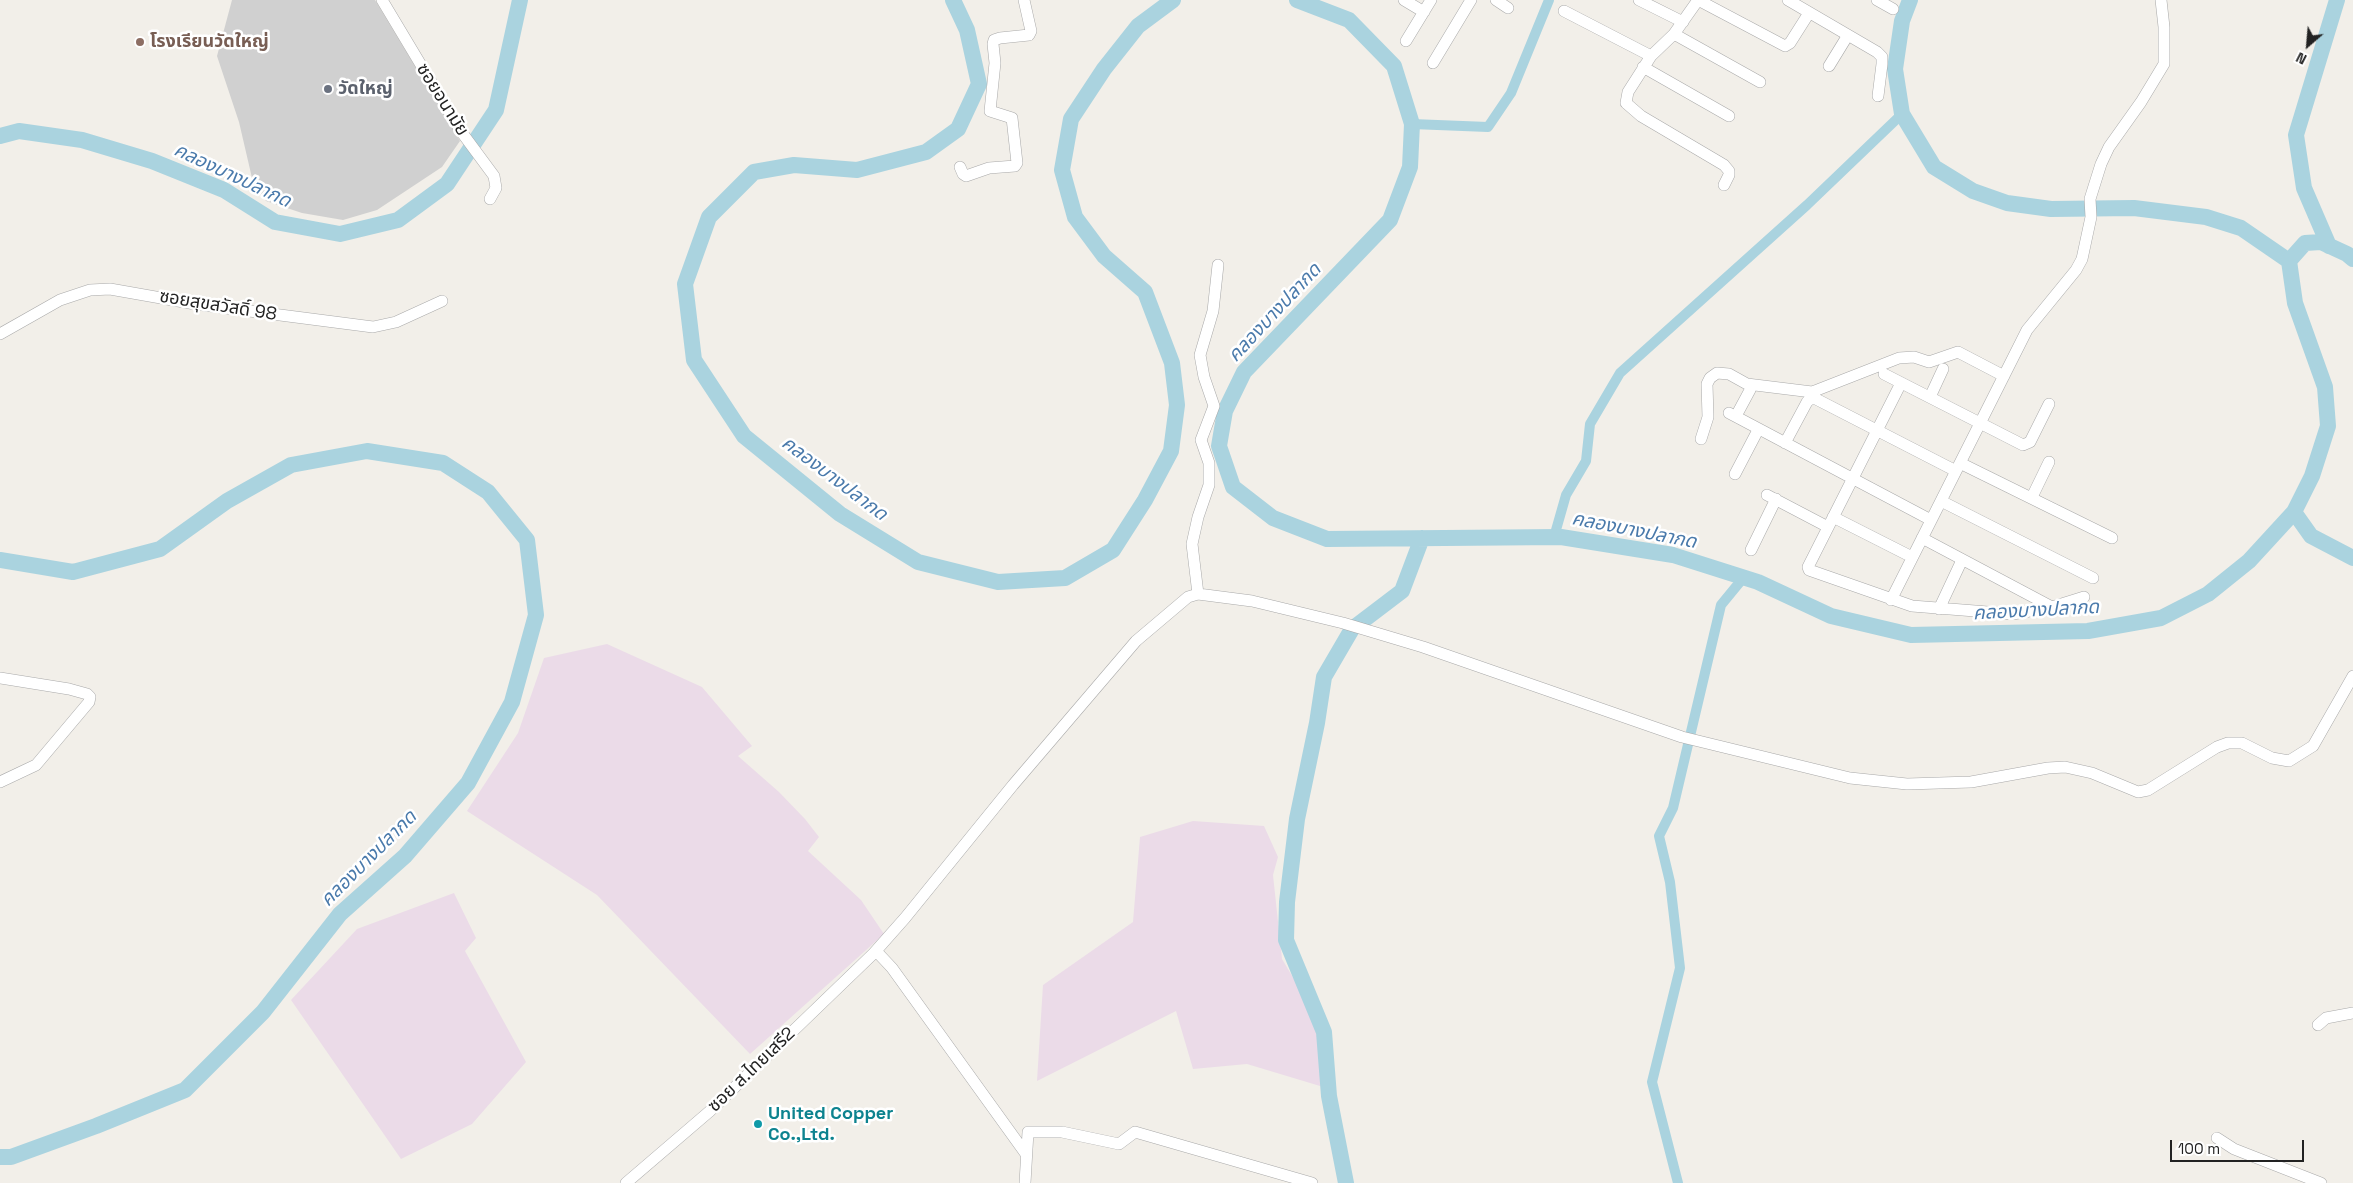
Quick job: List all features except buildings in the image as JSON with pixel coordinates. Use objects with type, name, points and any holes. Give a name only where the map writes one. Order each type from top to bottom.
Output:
[{"type":"street","name":"ซอยอนามัย","points":[[382,0],[460,130],[496,183],[496,188],[490,199]]},
{"type":"street","points":[[960,168],[966,176],[990,168],[1015,166],[1012,118],[990,111],[994,63],[993,44],[1000,38],[1029,35],[1031,31],[1024,0]]},
{"type":"street","points":[[1404,0],[1424,12]]},
{"type":"street","points":[[1406,41],[1431,0]]},
{"type":"street","points":[[1433,62],[1471,0]]},
{"type":"street","points":[[1496,0],[1508,8]]},
{"type":"street","points":[[1639,0],[1683,22]]},
{"type":"street","points":[[1724,185],[1730,176],[1729,171],[1724,165],[1641,116],[1626,103],[1628,92],[1651,56],[1674,34],[1698,0],[1785,46],[1790,43],[1809,13]]},
{"type":"street","points":[[1788,0],[1877,52],[1882,57],[1878,96]]},
{"type":"street","points":[[1877,0],[1893,9]]},
{"type":"street","points":[[1891,600],[2027,330],[2076,270],[2086,248],[2091,217],[2090,199],[2101,164],[2109,147],[2162,69],[2165,52],[2161,0]]},
{"type":"street","points":[[1564,11],[1651,56]]},
{"type":"street","points":[[1674,34],[1760,82]]},
{"type":"street","points":[[1829,66],[1848,35]]},
{"type":"street","points":[[1644,67],[1729,116]]},
{"type":"street","points":[[1218,266],[1213,311],[1200,355],[1204,377],[1214,406],[1202,440],[1209,463],[1210,485],[1198,517],[1192,544],[1198,594],[1252,601],[1342,623],[1423,647],[1682,737],[1850,778],[1907,784],[1971,782],[2048,768],[2065,768],[2092,773],[2138,792],[2148,790],[2218,747],[2228,743],[2242,743],[2272,758],[2289,761],[2312,746],[2353,676]]},
{"type":"street","name":"ซอยสุขสวัสดิ์ 98","points":[[0,334],[60,300],[90,290],[110,289],[195,304],[373,327],[396,322],[442,301]]},
{"type":"street","points":[[1701,439],[1708,417],[1707,384],[1717,373],[1729,374],[1747,384],[1812,392],[1899,358],[1914,357],[1929,362],[1958,352],[2004,376]]},
{"type":"street","points":[[1930,397],[1943,369]]},
{"type":"street","points":[[1884,374],[2023,445],[2030,442],[2049,404]]},
{"type":"street","points":[[1901,382],[1808,567],[1809,570],[1891,600],[1912,606],[1939,609],[2013,614],[2052,607],[2084,597]]},
{"type":"street","points":[[1750,390],[1732,415],[1931,520]]},
{"type":"street","points":[[1785,443],[1810,399],[1816,399],[1958,467],[2032,498],[2112,538]]},
{"type":"street","points":[[1735,474],[1758,430]]},
{"type":"street","points":[[2032,498],[2049,462]]},
{"type":"street","points":[[1751,550],[1772,497],[1912,557]]},
{"type":"street","points":[[1941,501],[2093,578]]},
{"type":"street","points":[[1922,538],[2052,607]]},
{"type":"street","points":[[1939,609],[1962,560]]},
{"type":"street","name":"ซอย ส.ไทยเสรี2","points":[[626,1183],[710,1111],[874,953],[906,918],[1013,785],[1136,641],[1188,597],[1198,594]]},
{"type":"street","points":[[0,678],[69,689],[87,694],[90,697],[89,702],[36,764],[0,782]]},
{"type":"street","points":[[874,953],[878,952],[892,968],[1026,1154]]},
{"type":"street","points":[[2322,1022],[2353,1013]]},
{"type":"street","points":[[1024,1183],[1028,1132],[1069,1132],[1119,1144],[1135,1132],[1312,1183]]},
{"type":"street","points":[[2217,1138],[2234,1149],[2321,1183]]},
{"type":"shaded area","name":"วัดใหญ่","points":[[232,0],[375,0],[460,141],[442,167],[377,210],[343,220],[302,213],[266,201],[252,178],[239,122],[217,56]]},
{"type":"shaded area","points":[[607,644],[702,687],[752,746],[738,756],[779,792],[819,837],[808,851],[861,900],[884,934],[750,1054],[597,895],[467,811],[518,733],[544,658]]},
{"type":"shaded area","points":[[1193,821],[1264,826],[1278,857],[1273,875],[1282,959],[1313,1011],[1330,1089],[1247,1064],[1193,1069],[1176,1011],[1037,1081],[1043,985],[1133,922],[1140,837]]},
{"type":"shaded area","points":[[454,893],[476,938],[465,951],[526,1062],[472,1124],[401,1159],[291,1000],[357,929]]},
{"type":"waterway","name":"คลองบางปลากด","points":[[0,136],[19,131],[82,140],[152,161],[224,190],[275,222],[340,234],[398,220],[447,184],[496,110],[520,0]]},
{"type":"waterway","name":"คลองบางปลากด","points":[[953,0],[967,30],[979,84],[958,129],[926,152],[857,170],[794,165],[754,172],[709,217],[685,284],[694,360],[744,436],[840,514],[918,562],[998,582],[1065,578],[1113,550],[1145,500],[1171,451],[1177,405],[1172,363],[1145,292],[1104,256],[1075,217],[1062,170],[1071,119],[1104,69],[1138,26],[1173,0]]},
{"type":"waterway","name":"คลองบางปลากด","points":[[1297,0],[1349,20],[1394,66],[1412,124],[1410,167],[1390,220],[1244,372],[1225,411],[1219,446],[1233,487],[1273,518],[1327,539],[1561,537],[1673,555],[1758,582],[1831,616],[1911,635],[2088,631],[2161,618],[2208,594],[2249,561],[2294,512],[2312,476],[2328,426],[2325,387],[2295,303],[2289,261],[2305,243],[2321,242],[2347,254],[2353,259]]},
{"type":"waterway","points":[[1412,124],[1488,127],[1511,93],[1549,0]]},
{"type":"waterway","points":[[1910,0],[1902,21],[1895,69],[1902,114],[1934,167],[1973,191],[2007,203],[2051,209],[2134,208],[2206,217],[2241,228],[2289,261]]},
{"type":"waterway","points":[[2329,246],[2304,188],[2296,135],[2337,0]]},
{"type":"waterway","points":[[1554,537],[1566,495],[1586,461],[1590,424],[1620,373],[1807,205],[1902,114]]},
{"type":"waterway","name":"คลองบางปลากด","points":[[0,560],[73,572],[160,549],[227,501],[291,465],[367,451],[443,463],[488,492],[527,540],[536,615],[512,702],[468,783],[405,856],[340,914],[263,1012],[185,1090],[96,1126],[11,1157],[0,1157]]},
{"type":"waterway","points":[[2294,512],[2311,536],[2353,558]]},
{"type":"waterway","points":[[1346,1183],[1329,1096],[1324,1032],[1286,940],[1287,902],[1297,819],[1317,723],[1324,677],[1352,629],[1402,591],[1422,538]]},
{"type":"waterway","points":[[1678,1183],[1652,1082],[1680,968],[1670,882],[1659,836],[1673,808],[1721,605],[1744,577]]},
{"type":"place","name":"โรงเรียนวัดใหญ่","points":[[140,42]]},
{"type":"place","name":"วัดใหญ่","points":[[328,89]]},
{"type":"place","name":"United Copper Co.,Ltd.","points":[[758,1124]]}]
